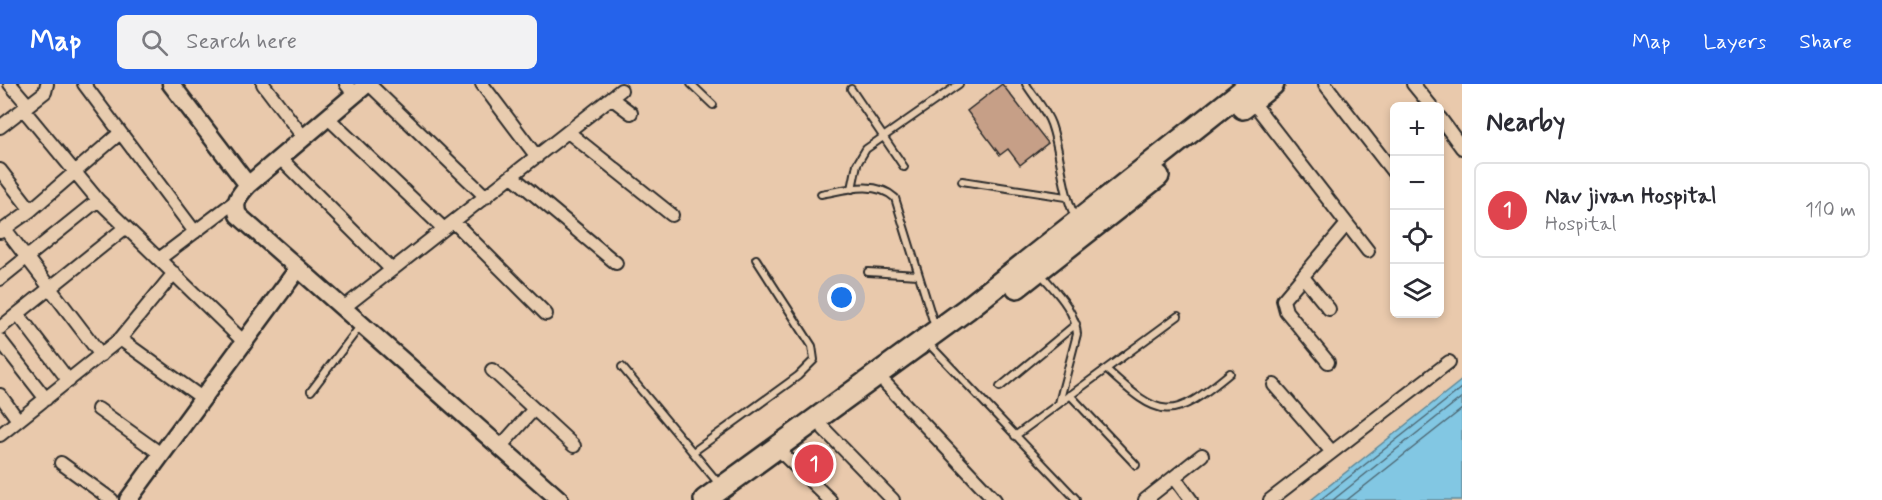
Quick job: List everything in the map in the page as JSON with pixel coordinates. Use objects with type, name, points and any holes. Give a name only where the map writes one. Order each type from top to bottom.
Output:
[{"type":"highway","points":[[719,496],[932,340],[1077,221],[1252,93],[1273,84]]},
{"type":"highway","points":[[719,496],[824,429],[886,384],[932,340],[1038,271],[1252,93]]},
{"type":"street","points":[[10,84],[25,107],[98,200],[244,342]]},
{"type":"street","points":[[1,124],[45,92],[47,84]]},
{"type":"street","points":[[84,84],[195,232]]},
{"type":"street","points":[[171,84],[248,185]]},
{"type":"street","points":[[263,84],[304,138]]},
{"type":"street","points":[[482,84],[537,156]]},
{"type":"street","points":[[1325,84],[1390,167]]},
{"type":"street","points":[[1416,85],[1428,102]]},
{"type":"street","points":[[159,259],[237,200],[248,185],[304,138],[359,87],[486,196]]},
{"type":"street","points":[[342,309],[621,90]]},
{"type":"street","points":[[1252,93],[1368,251]]},
{"type":"street","points":[[610,98],[631,113]]},
{"type":"street","points":[[327,117],[546,314]]},
{"type":"street","points":[[1444,123],[1462,148]]},
{"type":"street","points":[[568,132],[672,215]]},
{"type":"street","points":[[101,355],[3,227],[31,210],[120,133]]},
{"type":"street","points":[[280,158],[392,270]]},
{"type":"street","points":[[0,170],[31,210]]},
{"type":"street","points":[[513,176],[616,263]]},
{"type":"street","points":[[0,279],[98,200]]},
{"type":"street","points":[[237,200],[235,207],[244,222],[560,500]]},
{"type":"street","points":[[1328,362],[1283,307],[1283,300],[1347,224]]},
{"type":"street","points":[[0,328],[126,227]]},
{"type":"street","points":[[128,500],[297,270]]},
{"type":"street","points":[[0,435],[120,339],[174,273]]},
{"type":"street","points":[[1303,277],[1329,309]]},
{"type":"street","points":[[18,314],[69,381]]},
{"type":"street","points":[[120,339],[202,398]]},
{"type":"street","points":[[0,340],[46,399]]},
{"type":"street","points":[[1269,500],[1449,362]]},
{"type":"street","points":[[492,370],[574,446]]},
{"type":"street","points":[[886,384],[995,500]]},
{"type":"street","points":[[1274,385],[1332,452]]},
{"type":"street","points":[[0,395],[18,420]]},
{"type":"street","points":[[501,446],[534,409]]},
{"type":"street","points":[[98,410],[161,454]]},
{"type":"street","points":[[824,429],[893,500]]},
{"type":"street","points":[[1145,500],[1202,455]]},
{"type":"street","points":[[785,456],[830,500]]},
{"type":"street","points":[[61,463],[112,500]]},
{"type":"street","points":[[1174,477],[1191,500]]},
{"type":"lane","points":[[691,84],[713,105]]},
{"type":"lane","points":[[852,189],[860,158],[866,149],[948,87],[959,84]]},
{"type":"lane","points":[[1026,84],[1050,122],[1058,147],[1066,197],[1077,221]]},
{"type":"lane","points":[[851,89],[904,167]]},
{"type":"lane","points":[[962,181],[1066,197]]},
{"type":"lane","points":[[821,194],[879,188],[895,198],[918,275],[932,340],[1015,436],[1076,499]]},
{"type":"lane","points":[[693,452],[798,376],[814,360],[812,346],[756,259]]},
{"type":"lane","points":[[1038,271],[1071,312],[1076,324],[1077,334],[1059,403]]},
{"type":"lane","points":[[868,272],[918,275]]},
{"type":"lane","points":[[1015,436],[1178,316]]},
{"type":"lane","points":[[1000,387],[1076,324]]},
{"type":"lane","points":[[311,391],[361,325]]},
{"type":"lane","points":[[622,367],[693,452],[719,496]]},
{"type":"lane","points":[[1106,369],[1138,399],[1160,407],[1187,405],[1198,400],[1230,373]]},
{"type":"lane","points":[[1070,395],[1136,465]]},
{"type":"water","points":[[1462,380],[1462,500],[1311,500]]},
{"type":"building","points":[[1002,84],[1048,143],[1020,165],[1008,149],[1000,155],[967,111]]},
{"type":"building","points":[[813,452],[823,462],[813,471],[803,462]]},
{"type":"place","name":"Nav jivan Hospital","points":[[814,464]]}]
